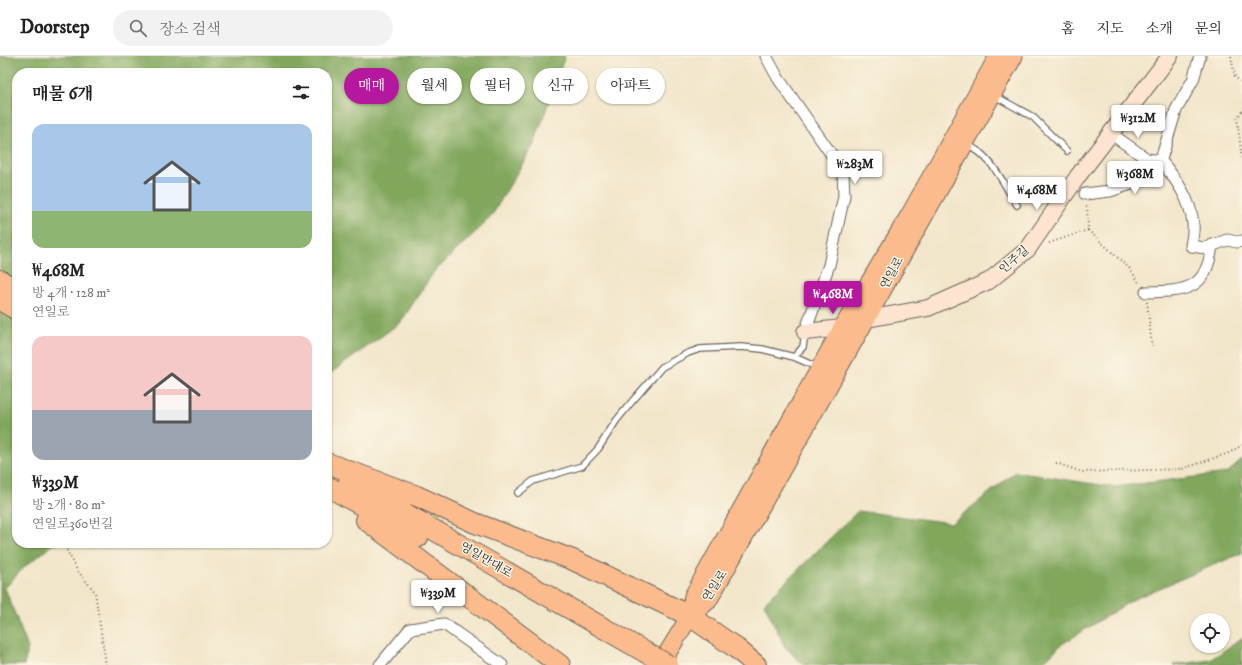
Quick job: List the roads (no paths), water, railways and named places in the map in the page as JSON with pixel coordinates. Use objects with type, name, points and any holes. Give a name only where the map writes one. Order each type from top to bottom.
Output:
[{"type":"highway","points":[[0,280],[12,287]]},
{"type":"highway","points":[[0,300],[12,307]]},
{"type":"highway","points":[[332,465],[417,496],[475,523],[573,560],[690,616],[736,648],[756,665]]},
{"type":"highway","name":"영일만대로","points":[[332,472],[642,660]]},
{"type":"highway","name":"영일만대로","points":[[332,489],[642,660]]},
{"type":"highway","points":[[332,496],[483,606],[560,665]]},
{"type":"highway","points":[[642,660],[668,665]]},
{"type":"main road","name":"연일로","points":[[690,616],[693,596],[842,328],[910,214],[998,56]]},
{"type":"main road","name":"연일로","points":[[690,616],[708,601],[1014,56]]},
{"type":"main road","points":[[660,665],[690,616]]},
{"type":"street","points":[[766,56],[778,78],[843,171],[844,196],[830,265],[805,332]]},
{"type":"street","name":"인주길","points":[[805,332],[842,328],[867,319],[928,308],[989,281],[1028,249],[1078,176],[1170,56]]},
{"type":"street","points":[[1085,194],[1110,191],[1143,180],[1159,166],[1176,110],[1193,80],[1200,56]]},
{"type":"street","points":[[1110,133],[1147,159],[1161,160],[1172,174],[1186,198],[1193,224],[1191,246],[1206,248],[1227,240],[1237,242],[1242,241]]},
{"type":"street","points":[[1146,292],[1176,291],[1198,283],[1210,264],[1212,245]]},
{"type":"street","points":[[380,665],[410,629],[444,624],[502,665]]},
{"type":"lane","points":[[992,94],[1033,117],[1067,151]]},
{"type":"lane","points":[[965,144],[976,148],[994,169],[1017,206]]},
{"type":"lane","points":[[794,356],[803,347],[805,332]]},
{"type":"lane","points":[[518,493],[534,481],[582,466],[598,449],[616,421],[662,367],[688,353],[700,349],[741,347],[762,349],[794,356],[821,368]]}]
